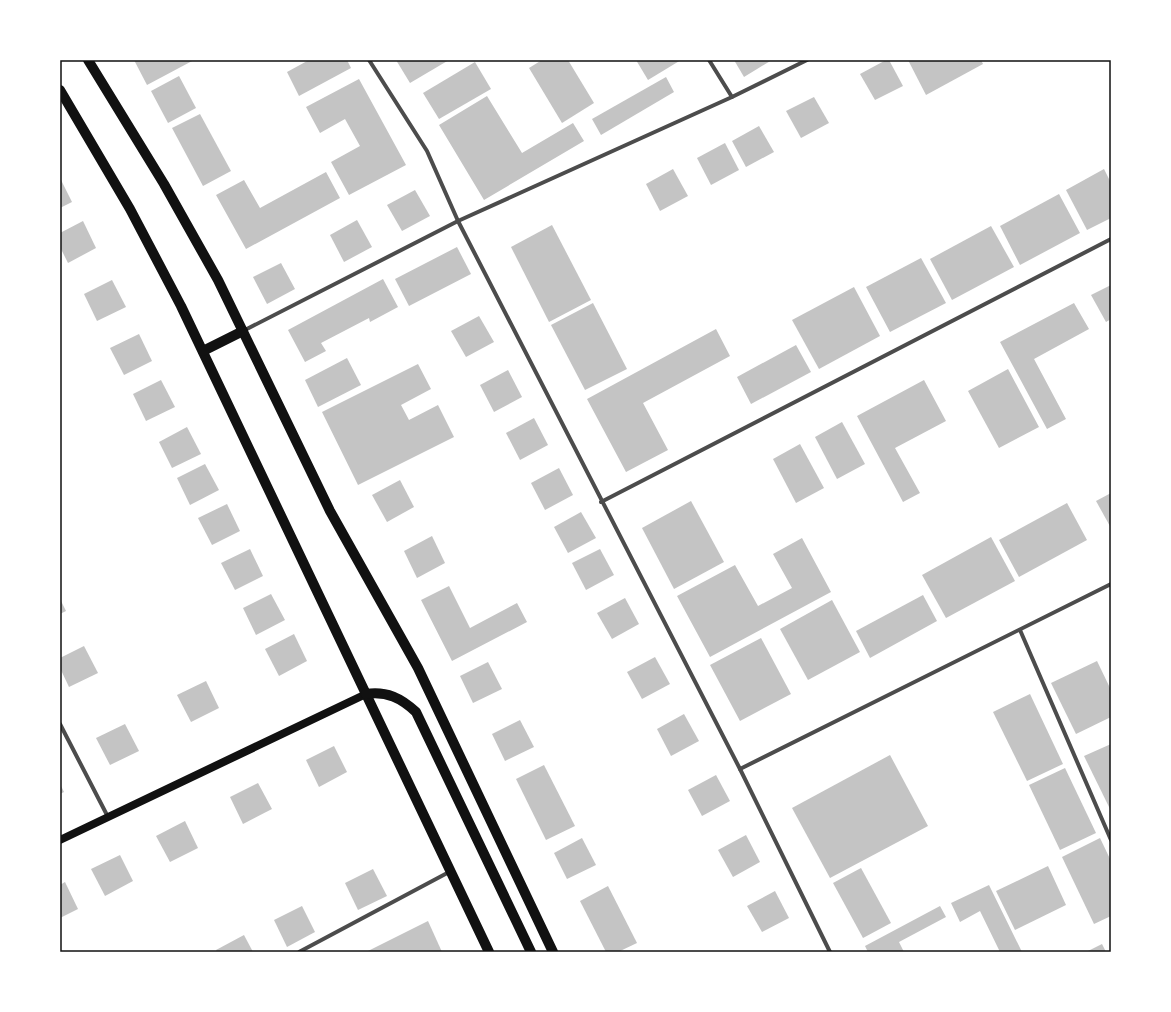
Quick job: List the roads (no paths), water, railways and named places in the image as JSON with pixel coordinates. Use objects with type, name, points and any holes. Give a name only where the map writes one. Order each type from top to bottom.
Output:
[{"type":"main road","points":[[88,60],[164,184],[218,280],[330,511],[418,668],[553,952]]},
{"type":"main road","points":[[60,90],[130,209],[181,306],[489,952]]},
{"type":"main road","points":[[203,351],[243,331]]},
{"type":"main road","points":[[60,840],[366,694],[374,692],[390,694],[404,701],[416,712],[531,952]]},
{"type":"street","points":[[369,60],[426,151],[458,221],[601,502],[740,769],[830,952]]},
{"type":"street","points":[[709,60],[732,97]]},
{"type":"street","points":[[243,331],[458,221],[732,97],[807,60]]},
{"type":"street","points":[[601,502],[1111,239]]},
{"type":"street","points":[[740,769],[1111,584]]},
{"type":"street","points":[[1020,630],[1111,840]]},
{"type":"street","points":[[60,724],[108,817]]},
{"type":"street","points":[[299,952],[451,871]]}]
